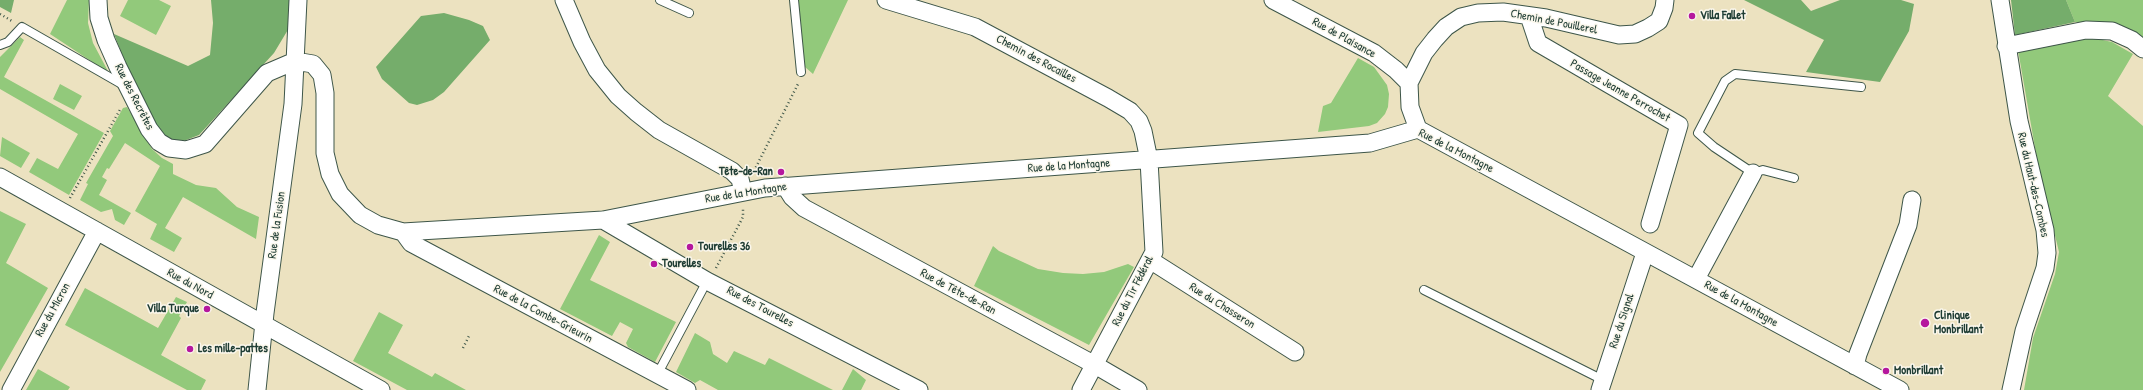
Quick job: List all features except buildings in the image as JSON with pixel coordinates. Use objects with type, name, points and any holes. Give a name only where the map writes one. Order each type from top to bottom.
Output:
[{"type":"street","name":"Rue des Recrêtes","points":[[98,0],[99,18],[106,40],[128,88],[149,129],[159,142],[169,148],[186,150],[205,144],[267,73],[295,61]]},
{"type":"street","name":"Rue de la Fusion","points":[[257,390],[293,104],[298,0]]},
{"type":"street","points":[[564,0],[582,42],[597,70],[618,96],[659,130],[732,171],[740,179],[742,198]]},
{"type":"street","name":"Chemin des Rocailles","points":[[886,0],[975,27],[1114,101],[1130,111],[1139,121],[1143,131],[1149,160]]},
{"type":"street","name":"Rue de Plaisance","points":[[1273,0],[1374,54],[1396,70],[1409,83]]},
{"type":"street","name":"Chemin de Pouillerel","points":[[1409,83],[1428,48],[1446,28],[1461,17],[1478,13],[1503,12],[1546,18],[1619,35],[1635,34],[1648,28],[1658,20],[1664,8],[1665,0]]},
{"type":"street","name":"Rue du Haut-des-Combes","points":[[2000,0],[2006,46],[2021,128],[2045,230],[2047,253],[2045,268],[2024,331],[2011,390]]},
{"type":"street","name":"Passage Jeanne Perrochet","points":[[1529,16],[1538,43],[1679,125],[1650,224]]},
{"type":"street","points":[[2006,46],[2086,30],[2112,31],[2132,40],[2143,49]]},
{"type":"street","name":"Rue de la Montagne","points":[[295,61],[313,64],[322,75],[325,93],[325,153],[330,174],[340,194],[360,215],[378,225],[403,232],[603,220],[742,198],[785,186],[1370,143],[1418,129],[1900,390]]},
{"type":"street","points":[[1409,83],[1410,107],[1418,129]]},
{"type":"street","name":"Rue du Tir Fédéral","points":[[1081,390],[1154,252],[1149,160]]},
{"type":"street","points":[[1696,279],[1752,173]]},
{"type":"street","name":"Rue du Nord","points":[[0,177],[381,390]]},
{"type":"street","name":"Rue de Tête-de-Ran","points":[[785,186],[792,197],[804,208],[1095,365],[1138,390]]},
{"type":"street","points":[[1855,366],[1858,354],[1908,226],[1912,200]]},
{"type":"street","name":"Rue des Tourelles","points":[[603,220],[712,274],[919,390]]},
{"type":"street","name":"Rue du Micron","points":[[11,390],[97,231]]},
{"type":"street","name":"Rue de la Combe-Grieurin","points":[[403,232],[411,243],[687,390]]},
{"type":"street","name":"Rue du Signal","points":[[1602,385],[1645,253]]},
{"type":"street","name":"Rue du Chasseron","points":[[1150,260],[1295,352]]},
{"type":"lane","points":[[660,0],[689,13]]},
{"type":"lane","points":[[794,0],[801,72]]},
{"type":"lane","points":[[0,45],[8,42],[22,27],[128,88]]},
{"type":"lane","points":[[1794,178],[1764,170],[1752,173],[1714,147],[1698,133],[1724,81],[1735,74],[1741,74],[1861,88]]},
{"type":"lane","points":[[657,375],[712,274]]},
{"type":"lane","points":[[1424,290],[1602,385]]},
{"type":"path","points":[[754,170],[800,82],[801,72]]},
{"type":"path","points":[[71,196],[117,114]]},
{"type":"path","points":[[712,274],[743,217],[742,198]]},
{"type":"path","points":[[463,348],[470,334]]},
{"type":"green space","points":[[0,0],[14,0],[11,13],[0,7]]},
{"type":"green space","points":[[67,0],[89,0],[88,23],[93,43],[109,73],[50,34]]},
{"type":"green space","points":[[128,0],[159,0],[171,6],[156,35],[120,16]]},
{"type":"green space","points":[[211,0],[291,0],[289,28],[274,53],[199,135],[181,142],[162,137],[139,97],[114,34],[188,66],[210,55],[213,23]]},
{"type":"green space","points":[[798,0],[848,0],[813,74],[805,67]]},
{"type":"green space","points":[[1744,0],[1801,0],[1811,11],[1840,0],[1901,0],[1914,4],[1909,31],[1880,82],[1806,72],[1824,40]]},
{"type":"green space","points":[[2011,0],[2066,0],[2075,22],[2015,35]]},
{"type":"green space","points":[[2066,0],[2143,0],[2143,40],[2108,23],[2075,22]]},
{"type":"green space","points":[[444,13],[469,20],[483,26],[490,40],[444,92],[433,100],[417,105],[409,103],[382,79],[376,67],[421,16]]},
{"type":"green space","points":[[20,37],[24,40],[4,77],[104,133],[69,195],[29,172],[37,158],[58,169],[78,134],[0,89],[0,57]]},
{"type":"green space","points":[[2084,39],[2098,39],[2112,42],[2133,54],[2108,96],[2143,126],[2143,390],[2024,390],[2033,338],[2055,274],[2059,252],[2038,165],[2018,50]]},
{"type":"green space","points":[[1358,58],[1374,67],[1387,85],[1389,94],[1388,107],[1385,114],[1377,123],[1369,126],[1318,132],[1323,106],[1331,103]]},
{"type":"green space","points":[[60,84],[82,96],[74,110],[53,99]]},
{"type":"green space","points":[[127,107],[152,149],[162,158],[173,164],[173,174],[196,185],[216,188],[237,207],[259,217],[256,239],[183,197],[165,228],[182,238],[174,252],[150,239],[157,224],[135,211],[160,166],[125,143],[109,169],[107,168],[102,177],[107,180],[99,195],[131,213],[124,225],[115,220],[112,209],[101,212],[80,200],[88,184],[86,183],[113,136],[110,131],[123,108]]},
{"type":"green space","points":[[2,137],[30,153],[21,168],[0,156]]},
{"type":"green space","points":[[0,211],[26,224],[6,263],[48,288],[0,372]]},
{"type":"green space","points":[[599,235],[610,242],[590,280],[676,322],[655,362],[628,347],[626,343],[633,329],[620,322],[612,336],[560,309]]},
{"type":"green space","points":[[993,246],[999,251],[1038,269],[1063,273],[1083,274],[1104,272],[1128,264],[1134,267],[1089,345],[974,286]]},
{"type":"green space","points":[[85,288],[158,328],[176,297],[187,302],[179,316],[181,318],[161,355],[206,380],[201,390],[187,390],[65,325]]},
{"type":"green space","points":[[379,312],[403,325],[388,353],[432,377],[435,373],[466,390],[407,390],[353,361]]},
{"type":"green space","points":[[695,333],[710,342],[713,354],[727,363],[734,351],[765,365],[769,358],[833,390],[718,390],[700,380],[695,383],[676,372]]},
{"type":"green space","points":[[38,369],[70,387],[68,390],[26,390]]},
{"type":"green space","points":[[853,369],[866,380],[861,390],[842,390]]},
{"type":"place","name":"Villa Fallet","points":[[1692,16]]},
{"type":"place","name":"Tête-de-Ran","points":[[781,172]]},
{"type":"place","name":"Tourelles 36","points":[[690,247]]},
{"type":"place","name":"Tourelles","points":[[654,264]]},
{"type":"place","name":"Villa Turque","points":[[207,309]]},
{"type":"place","name":"Clinique Monbrillant","points":[[1925,323]]},
{"type":"place","name":"Les mille-pattes","points":[[190,349]]},
{"type":"place","name":"Monbrillant","points":[[1886,371]]}]
